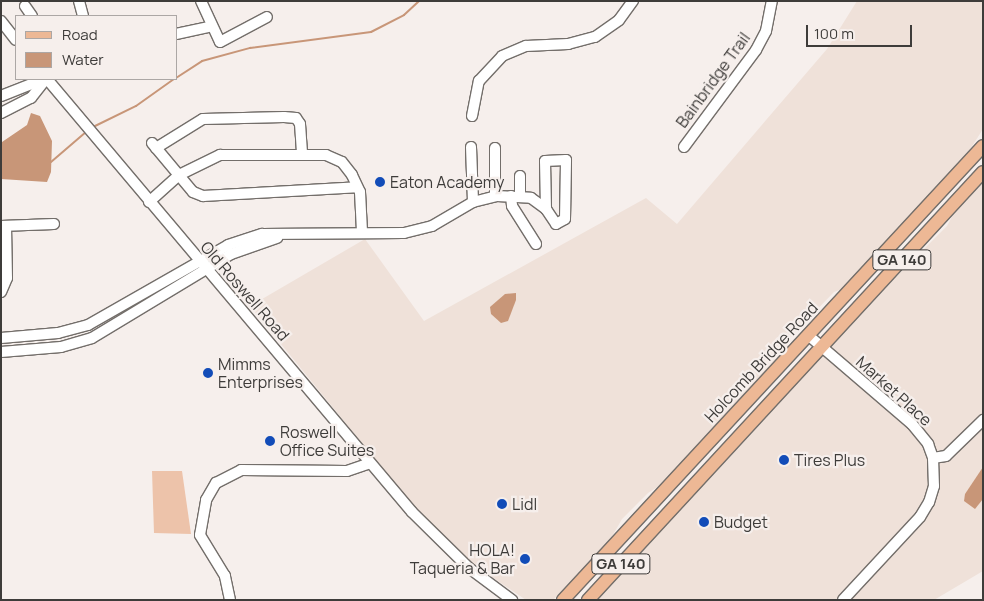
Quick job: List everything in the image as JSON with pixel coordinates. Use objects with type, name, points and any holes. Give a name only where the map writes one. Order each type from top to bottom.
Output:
[{"type":"main road","name":"Holcomb Bridge Road","points":[[563,600],[983,146]]},
{"type":"main road","name":"Holcomb Bridge Road","points":[[588,600],[983,172]]},
{"type":"street","points":[[79,1],[82,15]]},
{"type":"street","points":[[201,1],[210,26],[220,42],[267,18]]},
{"type":"street","points":[[472,116],[479,81],[502,56],[526,46],[568,44],[595,37],[619,20],[633,1]]},
{"type":"street","name":"Bainbridge Trail","points":[[684,147],[756,50],[766,31],[772,1]]},
{"type":"street","points":[[25,6],[31,15]]},
{"type":"street","points":[[1,21],[15,39]]},
{"type":"street","points":[[178,34],[210,26]]},
{"type":"street","points":[[1,96],[43,80]]},
{"type":"street","points":[[1,113],[31,98],[45,80]]},
{"type":"street","name":"Old Roswell Road","points":[[47,80],[370,463],[441,542],[484,581],[512,600]]},
{"type":"street","points":[[302,153],[300,124],[296,118],[284,117],[203,119],[154,145],[194,192],[203,196],[357,187]]},
{"type":"street","points":[[470,147],[473,202]]},
{"type":"street","points":[[495,148],[495,196]]},
{"type":"street","points":[[149,202],[180,176],[220,155],[302,153],[326,155],[342,162],[357,187],[362,232]]},
{"type":"street","points":[[1,338],[58,333],[88,325],[200,261],[250,236],[305,231],[419,230],[473,202],[495,196],[531,198],[546,209],[556,224],[565,219],[566,160],[545,160],[546,209]]},
{"type":"street","points":[[520,176],[512,206],[536,244]]},
{"type":"street","points":[[1,292],[7,278],[4,226],[54,224]]},
{"type":"street","points":[[1,352],[60,347],[92,338],[242,248],[305,231]]},
{"type":"street","name":"Market Place","points":[[808,335],[912,424],[928,444],[933,458],[934,486],[929,502],[920,516],[843,600]]},
{"type":"street","points":[[933,458],[946,456],[983,420]]},
{"type":"street","points":[[230,600],[225,576],[200,536],[206,500],[216,483],[241,470],[347,471],[370,463]]},
{"type":"shaded area","points":[[857,1],[983,1],[983,129],[969,151],[842,289],[834,292],[791,337],[787,348],[662,484],[648,493],[622,519],[610,540],[553,600],[526,600],[473,564],[428,524],[250,306],[365,239],[424,321],[646,198],[677,224],[827,49]]},
{"type":"shaded area","points":[[983,181],[983,571],[934,600],[596,600],[867,306],[947,226],[955,211]]},
{"type":"shaded area","points":[[152,471],[182,471],[191,534],[154,533]]},
{"type":"water","points":[[31,113],[40,116],[52,141],[51,172],[47,182],[1,179],[2,142],[27,125]]},
{"type":"water","points":[[516,293],[516,300],[508,321],[501,323],[491,314],[490,307],[505,294]]},
{"type":"water","points":[[983,467],[983,499],[975,509],[964,501],[965,494]]},
{"type":"waterway","points":[[178,77],[202,61],[250,48],[371,32],[404,15],[419,1]]},
{"type":"waterway","points":[[93,127],[136,106],[173,80]]},
{"type":"waterway","points":[[51,162],[87,131]]},
{"type":"place","name":"Eaton Academy","points":[[380,182]]},
{"type":"place","name":"Mimms Enterprises","points":[[208,373]]},
{"type":"place","name":"Roswell Office Suites","points":[[270,441]]},
{"type":"place","name":"Tires Plus","points":[[784,460]]},
{"type":"place","name":"Lidl","points":[[502,504]]},
{"type":"place","name":"Budget","points":[[704,522]]},
{"type":"place","name":"HOLA! Taqueria & Bar","points":[[525,559]]}]
